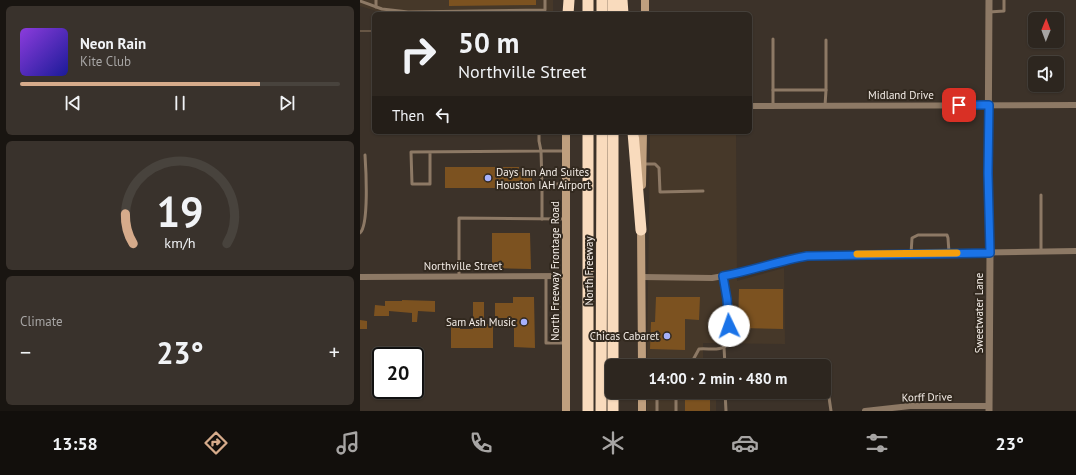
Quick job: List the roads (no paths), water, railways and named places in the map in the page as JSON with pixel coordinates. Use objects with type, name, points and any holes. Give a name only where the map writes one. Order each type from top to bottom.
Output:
[{"type":"highway","points":[[566,12],[569,0]]},
{"type":"highway","points":[[588,0],[588,12]]},
{"type":"highway","points":[[602,0],[602,12]]},
{"type":"highway","points":[[613,0],[613,12]]},
{"type":"highway","points":[[622,0],[623,12]]},
{"type":"highway","name":"North Freeway","points":[[588,134],[588,411]]},
{"type":"highway","name":"North Freeway","points":[[601,411],[602,134]]},
{"type":"highway","points":[[613,134],[614,359]]},
{"type":"highway","points":[[633,134],[641,230]]},
{"type":"highway","points":[[614,399],[614,411]]},
{"type":"main road","points":[[564,0],[566,12]]},
{"type":"main road","points":[[645,0],[645,12]]},
{"type":"main road","name":"North Freeway Frontage Road","points":[[566,134],[566,411]]},
{"type":"main road","points":[[642,359],[641,230],[643,134]]},
{"type":"main road","points":[[642,399],[642,411]]},
{"type":"street","name":"Sweetwater Lane","points":[[989,0],[989,408]]},
{"type":"street","name":"Midland Drive","points":[[752,106],[1076,105]]},
{"type":"street","points":[[642,277],[712,278],[735,274],[786,260],[807,256],[1076,251]]},
{"type":"street","name":"Northville Street","points":[[360,277],[566,276]]},
{"type":"street","name":"Korff Drive","points":[[865,411],[910,406],[989,408]]},
{"type":"lane","points":[[376,0],[376,7]]},
{"type":"lane","points":[[360,2],[382,10],[408,12],[545,10],[545,0]]},
{"type":"lane","points":[[989,12],[1004,12],[1004,0]]},
{"type":"lane","points":[[773,39],[773,106]]},
{"type":"lane","points":[[825,106],[826,40]]},
{"type":"lane","points":[[773,90],[826,90]]},
{"type":"lane","points":[[539,134],[541,151],[542,219]]},
{"type":"lane","points":[[430,152],[430,184],[412,184],[412,152],[566,151]]},
{"type":"lane","points":[[360,233],[363,230],[366,205],[365,155]]},
{"type":"lane","points":[[642,164],[656,164],[659,168],[660,192],[703,192]]},
{"type":"lane","points":[[542,184],[566,184]]},
{"type":"lane","points":[[1041,195],[1041,252]]},
{"type":"lane","points":[[459,276],[459,218],[566,219]]},
{"type":"lane","points":[[911,254],[912,238],[918,235],[947,235],[949,253]]},
{"type":"lane","points":[[546,276],[546,343],[566,343]]},
{"type":"lane","points":[[694,359],[699,349],[724,347],[729,342],[727,299],[723,276]]},
{"type":"lane","points":[[724,347],[724,359]]},
{"type":"lane","points":[[657,399],[657,411]]},
{"type":"lane","points":[[676,399],[676,411]]},
{"type":"lane","points":[[725,399],[726,411]]},
{"type":"lane","points":[[829,399],[831,411]]},
{"type":"waterway","points":[[360,31],[372,31]]},
{"type":"place","name":"Days Inn And Suites Houston IAH Airport","points":[[488,178]]},
{"type":"place","name":"Sam Ash Music","points":[[524,322]]},
{"type":"place","name":"Chicas Cabaret","points":[[667,336]]}]
